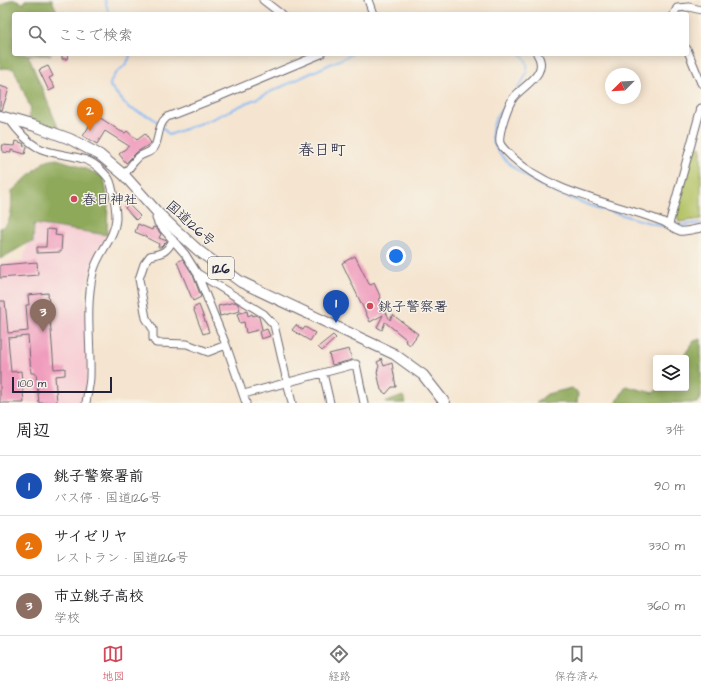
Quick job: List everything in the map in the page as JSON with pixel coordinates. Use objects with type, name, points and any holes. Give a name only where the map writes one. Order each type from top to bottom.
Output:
[{"type":"highway","name":"国道126号","points":[[4,118],[35,126],[80,143],[100,155],[124,175],[158,213],[199,251],[241,282],[394,354],[423,375],[445,403]]},
{"type":"street","points":[[263,0],[278,12]]},
{"type":"street","points":[[368,0],[373,12]]},
{"type":"street","points":[[675,12],[676,8],[683,7],[701,10]]},
{"type":"street","points":[[689,54],[701,83]]},
{"type":"street","points":[[124,175],[133,162],[141,155],[153,149],[160,127],[167,117],[316,56]]},
{"type":"street","points":[[538,56],[540,70],[534,79],[513,98],[499,136],[500,145],[522,166],[538,177],[567,190],[669,224],[680,231],[701,228]]},
{"type":"street","points":[[669,224],[701,108]]},
{"type":"street","points":[[4,118],[22,136],[37,147],[57,154],[84,158],[100,169],[109,180],[114,200],[116,219],[112,236],[101,252],[93,271],[90,288],[88,308],[90,377],[86,403]]},
{"type":"street","points":[[158,213],[156,218],[158,223],[185,254],[197,273],[226,345],[246,403]]},
{"type":"street","points":[[174,240],[163,253],[150,256],[144,264],[139,279],[146,318],[153,329],[153,339],[156,343],[186,344],[208,352],[226,345]]},
{"type":"street","points":[[197,273],[264,314],[274,325],[292,403]]},
{"type":"street","points":[[244,394],[287,384],[356,364],[364,403]]},
{"type":"street","points":[[323,373],[330,403]]},
{"type":"shaded area","points":[[34,224],[108,236],[93,260],[88,281],[82,294],[85,299],[87,355],[87,378],[84,403],[0,403],[0,263],[23,260]]},
{"type":"green space","points":[[10,0],[17,0],[24,4],[25,0],[52,0],[57,12],[12,12],[12,56],[28,56],[60,132],[32,121],[29,115],[31,109],[14,69],[0,69],[0,6]]},
{"type":"green space","points":[[694,147],[701,148],[701,219],[679,222],[675,212]]},
{"type":"green space","points":[[57,159],[104,177],[108,202],[107,235],[34,224],[33,242],[28,243],[0,259],[0,228],[8,222],[10,218],[12,191],[45,161]]},
{"type":"green space","points":[[701,339],[701,397],[698,403],[616,403],[626,386],[653,393],[656,391],[689,391],[689,355],[684,355],[694,341]]},
{"type":"green space","points":[[572,388],[578,393],[577,403],[536,403],[547,394]]},
{"type":"green space","points":[[403,396],[406,403],[386,403],[386,402]]},
{"type":"building","points":[[62,56],[68,56],[67,59],[62,59]]},
{"type":"building","points":[[48,66],[53,76],[49,78],[55,88],[49,91],[39,70]]},
{"type":"building","points":[[0,86],[9,89],[2,110],[0,110]]},
{"type":"building","points":[[96,115],[120,131],[125,133],[127,131],[137,140],[145,134],[151,143],[137,152],[126,163],[119,154],[129,146],[105,131],[97,144],[83,136]]},
{"type":"building","points":[[16,141],[27,147],[25,154],[11,150],[11,153],[3,152],[2,145],[15,146]]},
{"type":"building","points":[[128,204],[140,216],[136,220],[125,208]]},
{"type":"building","points":[[138,224],[152,230],[153,227],[156,228],[161,234],[159,238],[167,241],[161,247],[158,247],[159,244],[135,232]]},
{"type":"building","points":[[47,229],[56,230],[55,235],[62,236],[61,252],[37,253],[37,247],[46,247]]},
{"type":"building","points":[[355,256],[369,284],[371,285],[374,283],[381,298],[379,299],[390,320],[393,315],[418,334],[410,345],[405,341],[406,339],[385,322],[382,330],[377,327],[383,315],[370,322],[342,263]]},
{"type":"building","points":[[183,259],[193,275],[201,297],[193,301],[177,262]]},
{"type":"building","points":[[37,262],[38,275],[0,278],[0,265]]},
{"type":"building","points":[[48,293],[54,369],[65,368],[65,375],[55,376],[57,403],[39,403],[36,373],[31,373],[28,336],[8,338],[11,372],[21,371],[24,403],[0,403],[0,301],[5,301],[8,333],[28,331],[26,305],[29,305],[28,295]]},
{"type":"building","points":[[235,302],[238,304],[240,311],[220,316],[218,306]]},
{"type":"building","points":[[199,305],[209,332],[203,334],[193,308]]},
{"type":"building","points":[[247,311],[248,316],[252,314],[253,316],[256,315],[259,317],[262,329],[246,333],[244,322],[240,323],[237,314]]},
{"type":"building","points":[[296,325],[303,330],[305,327],[315,333],[310,341],[292,330]]},
{"type":"building","points":[[267,329],[270,336],[261,339],[259,332]]},
{"type":"building","points":[[333,335],[336,338],[322,351],[318,347]]},
{"type":"building","points":[[349,349],[352,360],[332,365],[329,354]]},
{"type":"building","points":[[381,358],[384,366],[392,363],[396,387],[392,387],[386,394],[381,390],[377,372],[379,366],[377,362],[381,360]]},
{"type":"waterway","points":[[105,0],[108,12]]},
{"type":"waterway","points":[[130,56],[127,63],[113,77],[110,86],[129,108],[151,117],[159,123]]},
{"type":"waterway","points":[[163,128],[169,135],[212,119],[348,56]]},
{"type":"waterway","points":[[517,89],[527,72],[527,63],[523,56]]},
{"type":"waterway","points":[[507,102],[494,121],[492,135],[495,145],[501,155],[521,173],[546,188],[578,201],[665,226]]},
{"type":"waterway","points":[[676,226],[701,223]]},
{"type":"place","name":"サイゼリヤ","points":[[90,131]]},
{"type":"place","name":"春日神社","points":[[74,199]]},
{"type":"place","name":"銚子警察署","points":[[370,306]]},
{"type":"place","name":"銚子警察署前","points":[[336,323]]},
{"type":"place","name":"市立銚子高校","points":[[43,332]]},
{"type":"district","name":"春日町","points":[[322,149]]}]
